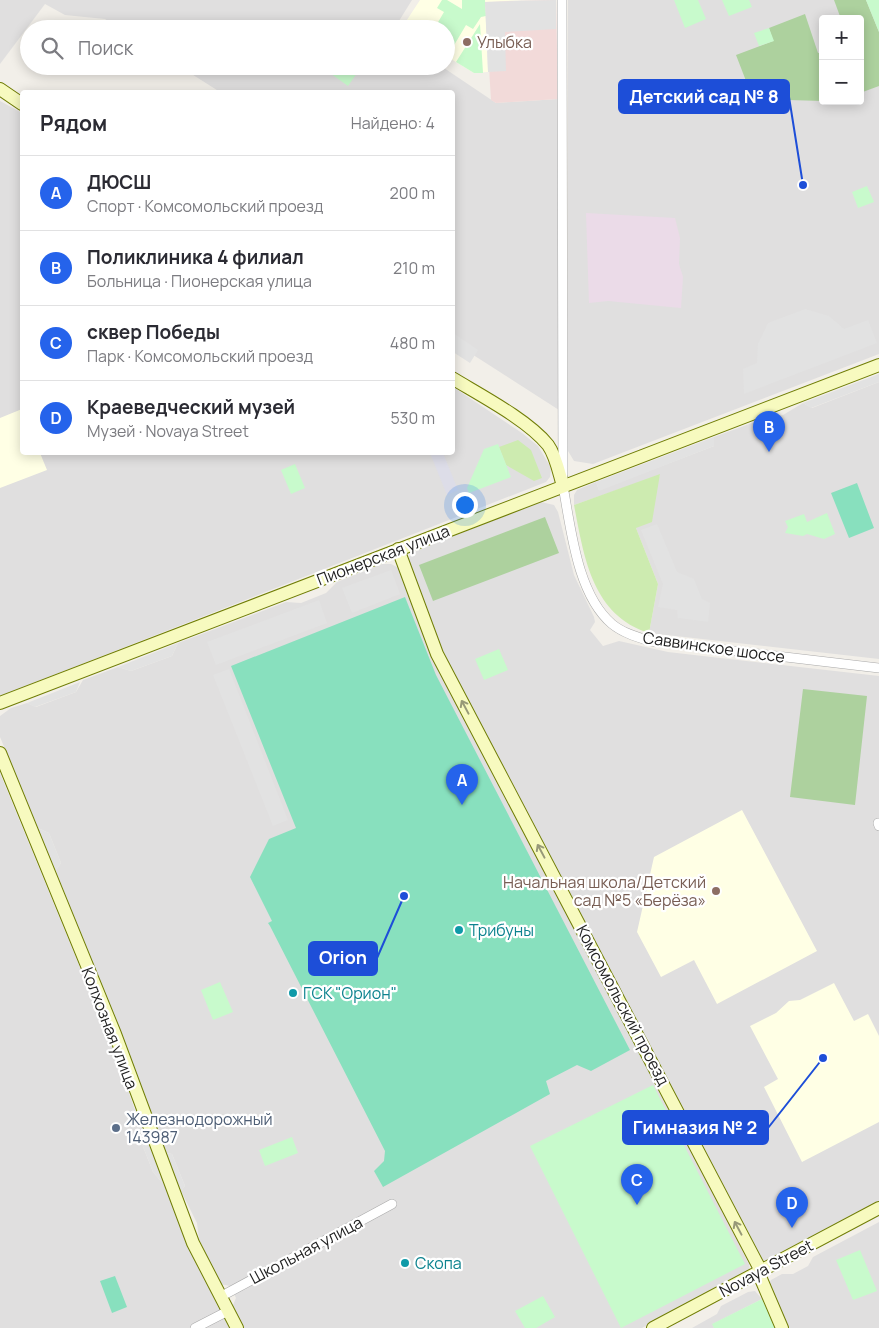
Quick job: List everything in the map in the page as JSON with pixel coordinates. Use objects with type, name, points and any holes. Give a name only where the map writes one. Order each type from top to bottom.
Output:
[{"type":"street","name":"Саввинское шоссе","points":[[562,0],[563,486],[572,536],[584,579],[604,615],[620,630],[650,641],[879,668]]},
{"type":"street","points":[[0,89],[20,103]]},
{"type":"street","name":"Пионерская улица","points":[[0,703],[879,365]]},
{"type":"street","points":[[455,380],[509,414],[548,446],[563,486]]},
{"type":"street","points":[[548,446],[563,440]]},
{"type":"street","name":"Комсомольский проезд","points":[[398,549],[437,654],[760,1271],[782,1328]]},
{"type":"street","name":"Колхозная улица","points":[[0,753],[115,1034],[193,1243],[237,1328]]},
{"type":"street","name":"Школьная улица","points":[[220,1297],[392,1204]]},
{"type":"street","name":"Novaya Street","points":[[653,1328],[879,1208]]},
{"type":"street","points":[[195,1328],[228,1311]]},
{"type":"shaded area","points":[[0,0],[412,0],[400,20],[106,20],[65,15],[45,4],[33,20],[20,20],[20,37],[0,64]]},
{"type":"shaded area","name":"Улыбка","points":[[420,0],[522,0],[485,2],[488,72],[474,73],[455,61],[455,20],[407,20]]},
{"type":"shaded area","points":[[556,0],[558,99],[496,103],[491,100],[485,2]]},
{"type":"shaded area","points":[[556,0],[556,29],[505,32],[506,71],[488,72],[485,2]]},
{"type":"shaded area","points":[[568,0],[879,0],[879,354],[593,464],[574,461],[568,451]]},
{"type":"shaded area","points":[[193,75],[454,75],[496,103],[558,99],[559,410],[455,343],[455,90],[217,90]]},
{"type":"shaded area","points":[[0,101],[20,112],[20,455],[455,455],[455,388],[522,433],[538,446],[551,468],[550,477],[546,482],[0,696]]},
{"type":"shaded area","points":[[586,213],[675,218],[680,238],[679,264],[683,277],[681,308],[608,301],[589,303]]},
{"type":"shaded area","points":[[805,309],[829,316],[844,329],[868,320],[877,343],[744,394],[743,369],[757,363],[758,344],[768,323]]},
{"type":"shaded area","points":[[455,334],[478,350],[470,363],[455,353]]},
{"type":"shaded area","points":[[879,374],[879,382],[811,408],[803,403]]},
{"type":"shaded area","points":[[879,382],[879,659],[649,633],[658,584],[636,528],[660,475],[574,505],[574,495],[577,490],[596,482],[599,490],[714,446],[714,437],[752,423],[783,415],[803,403],[812,408]]},
{"type":"shaded area","points":[[20,410],[20,455],[41,455],[47,470],[0,488],[0,418]]},
{"type":"shaded area","points":[[714,437],[714,446],[599,491],[596,482]]},
{"type":"shaded area","points":[[431,455],[444,455],[458,490],[447,495]]},
{"type":"shaded area","points":[[541,502],[554,505],[558,512],[574,575],[594,617],[595,622],[590,630],[603,646],[619,641],[668,652],[879,676],[879,1203],[768,1262],[761,1260],[443,657],[408,563],[410,554],[415,551]]},
{"type":"shaded area","points":[[657,524],[677,572],[694,579],[702,599],[710,603],[708,622],[678,618],[677,610],[658,607],[663,584],[641,530]]},
{"type":"shaded area","points":[[382,564],[391,564],[399,568],[749,1264],[750,1271],[642,1328],[244,1328],[233,1305],[236,1298],[230,1286],[220,1284],[199,1239],[197,1223],[181,1191],[185,1186],[172,1154],[166,1153],[136,1077],[126,1045],[57,874],[56,870],[61,863],[49,833],[38,828],[0,737],[0,716],[11,708],[27,703],[36,707],[76,692],[83,680],[118,667],[131,671],[172,656],[178,643],[286,602],[301,603],[326,593],[337,582]]},
{"type":"shaded area","points":[[391,570],[400,594],[352,613],[342,588]]},
{"type":"shaded area","points":[[319,600],[327,623],[216,665],[207,642]]},
{"type":"shaded area","points":[[178,643],[172,656],[131,671],[118,667]]},
{"type":"shaded area","points":[[229,669],[288,820],[273,826],[213,675]]},
{"type":"shaded area","points":[[80,682],[76,692],[35,707],[27,703]]},
{"type":"shaded area","points":[[0,773],[109,1038],[135,1110],[138,1134],[153,1172],[165,1186],[195,1260],[230,1328],[0,1328]]},
{"type":"shaded area","name":"Начальная школа/Детский сад №5 «Берёза»","points":[[742,810],[817,951],[717,1004],[694,960],[661,977],[637,932],[654,857]]},
{"type":"shaded area","points":[[38,828],[49,833],[61,863],[56,870],[57,874]]},
{"type":"shaded area","points":[[834,983],[854,1021],[868,1014],[879,1036],[879,1122],[802,1162],[764,1087],[778,1079],[750,1026],[776,1013],[789,1001],[800,1000]]},
{"type":"shaded area","points":[[135,1110],[165,1186],[153,1172],[138,1134]]},
{"type":"shaded area","points":[[166,1153],[172,1154],[185,1186],[181,1191]]},
{"type":"shaded area","points":[[879,1222],[879,1328],[785,1328],[769,1284],[771,1280],[782,1274],[793,1274],[808,1266],[813,1257]]},
{"type":"shaded area","points":[[755,1291],[762,1299],[713,1324],[714,1328],[692,1328],[717,1314],[721,1306],[748,1292]]},
{"type":"green space","points":[[442,0],[447,0],[462,9],[462,0],[485,0],[486,16],[481,17],[473,29],[466,25],[455,44],[455,20],[439,20],[444,12],[437,8]]},
{"type":"green space","points":[[674,0],[698,0],[706,19],[685,28]]},
{"type":"green space","points":[[722,0],[749,0],[752,7],[729,16]]},
{"type":"green space","points":[[834,0],[866,0],[879,32],[879,86],[864,92],[864,15],[840,15]]},
{"type":"green space","points":[[866,0],[879,0],[879,32]]},
{"type":"green space","points":[[805,14],[819,53],[819,101],[753,99],[736,55],[773,41],[769,28]]},
{"type":"green space","points":[[480,24],[483,73],[474,73],[456,62]]},
{"type":"green space","points":[[769,28],[774,41],[759,46],[754,33]]},
{"type":"green space","points":[[333,75],[356,75],[348,86]]},
{"type":"green space","points":[[867,186],[874,202],[858,208],[852,192]]},
{"type":"green space","points":[[518,440],[531,450],[542,478],[534,481],[506,465],[499,447]]},
{"type":"green space","points":[[498,444],[511,477],[469,493],[467,488],[484,449]]},
{"type":"green space","points":[[295,464],[305,488],[291,494],[281,470]]},
{"type":"green space","points":[[660,474],[652,522],[636,528],[658,584],[649,633],[630,624],[615,613],[603,598],[587,564],[574,505]]},
{"type":"green space","points":[[857,483],[874,528],[849,538],[831,493]]},
{"type":"green space","points":[[827,513],[835,534],[824,539],[807,534],[803,536],[785,533],[788,527],[785,521],[804,514],[807,522]]},
{"type":"green space","points":[[545,517],[559,553],[433,601],[419,565]]},
{"type":"green space","points":[[405,597],[436,675],[630,1050],[591,1071],[577,1065],[546,1081],[550,1094],[383,1187],[374,1171],[384,1161],[385,1151],[268,923],[272,921],[250,877],[269,839],[296,828],[231,666]]},
{"type":"green space","points":[[499,649],[508,670],[484,680],[475,659]]},
{"type":"green space","points":[[803,689],[867,696],[855,805],[790,797]]},
{"type":"green space","points":[[220,982],[233,1012],[213,1020],[201,990]]},
{"type":"green space","points":[[653,1085],[745,1264],[621,1328],[530,1146]]},
{"type":"green space","points":[[292,1137],[298,1153],[265,1166],[259,1150]]},
{"type":"green space","points":[[860,1250],[877,1291],[853,1300],[836,1260]]},
{"type":"green space","points":[[115,1276],[127,1307],[112,1313],[100,1281]]},
{"type":"green space","points":[[543,1296],[555,1317],[536,1328],[525,1328],[515,1311]]},
{"type":"green space","points":[[762,1299],[775,1328],[714,1328],[712,1324]]},
{"type":"place","name":"Улыбка","points":[[467,42]]},
{"type":"place","name":"Детский сад № 8","points":[[803,185]]},
{"type":"place","name":"Поликлиника 4 филиал","points":[[769,452]]},
{"type":"place","name":"ДЮСШ","points":[[462,805]]},
{"type":"place","name":"Начальная школа/Детский сад №5 «Берёза»","points":[[716,891]]},
{"type":"place","name":"Orion","points":[[404,896]]},
{"type":"place","name":"Трибуны","points":[[459,930]]},
{"type":"place","name":"ГСК \"Орион\"","points":[[293,993]]},
{"type":"place","name":"Гимназия № 2","points":[[823,1058]]},
{"type":"place","name":"Железнодорожный 143987","points":[[116,1128]]},
{"type":"place","name":"сквер Победы","points":[[637,1205]]},
{"type":"place","name":"Краеведческий музей","points":[[792,1228]]},
{"type":"place","name":"Скопа","points":[[405,1263]]}]
